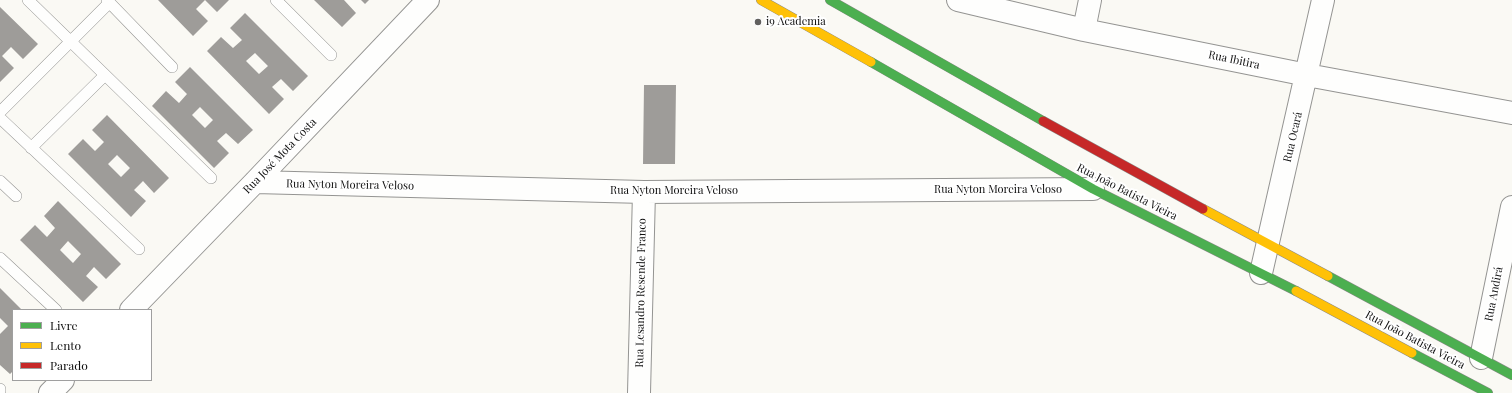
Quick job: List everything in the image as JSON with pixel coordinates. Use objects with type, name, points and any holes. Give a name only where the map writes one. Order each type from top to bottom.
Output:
[{"type":"street","name":"Rua José Mota Costa","points":[[132,309],[428,0]]},
{"type":"street","name":"Rua João Batista Vieira","points":[[761,0],[1093,189],[1261,273],[1488,393]]},
{"type":"street","name":"Rua João Batista Vieira","points":[[830,0],[1123,166],[1512,375]]},
{"type":"street","name":"Rua Ibitira","points":[[958,0],[1084,30],[1307,75],[1512,113]]},
{"type":"street","points":[[1084,30],[1090,0]]},
{"type":"street","name":"Rua Ocará","points":[[1261,273],[1323,0]]},
{"type":"street","name":"Rua Nyton Moreira Veloso","points":[[255,182],[644,192],[1093,189]]},
{"type":"street","name":"Rua Lesandro Resende Franco","points":[[639,393],[644,192]]},
{"type":"street","name":"Rua Andirá","points":[[1482,358],[1512,207]]},
{"type":"street","points":[[50,393],[62,381]]},
{"type":"lane","points":[[28,0],[211,178]]},
{"type":"lane","points":[[276,0],[331,55]]},
{"type":"lane","points":[[0,112],[108,1],[172,67]]},
{"type":"lane","points":[[31,148],[105,75]]},
{"type":"lane","points":[[0,118],[139,249]]},
{"type":"lane","points":[[0,181],[16,196]]},
{"type":"lane","points":[[0,258],[55,309]]},
{"type":"building","points":[[158,0],[205,0],[196,9],[208,21],[193,36]]},
{"type":"building","points":[[205,0],[229,0],[217,12]]},
{"type":"building","points":[[314,0],[344,0],[356,13],[342,27]]},
{"type":"building","points":[[361,0],[369,0],[365,4]]},
{"type":"building","points":[[0,7],[38,44],[23,59],[11,47],[2,56],[14,68],[0,82]]},
{"type":"building","points":[[245,13],[308,76],[293,91],[281,79],[272,87],[284,99],[269,114],[207,51],[221,37],[233,48],[242,40],[230,28]],"holes":[[[255,53],[268,66],[259,74],[246,61]]]},
{"type":"building","points":[[190,67],[253,130],[238,144],[226,133],[217,141],[229,153],[214,168],[152,106],[166,91],[179,103],[187,94],[175,82]],"holes":[[[200,107],[213,120],[205,128],[192,115]]]},
{"type":"building","points":[[644,85],[676,85],[675,164],[643,164]]},
{"type":"building","points":[[107,115],[169,178],[154,193],[143,181],[134,190],[146,201],[131,217],[68,154],[83,139],[95,151],[104,142],[92,130]],"holes":[[[117,155],[130,168],[121,177],[108,164]]]},
{"type":"building","points":[[58,201],[121,264],[106,279],[94,267],[86,276],[98,287],[83,302],[20,240],[35,225],[47,237],[55,228],[44,216]],"holes":[[[68,241],[81,254],[73,263],[60,250]]]},
{"type":"building","points":[[0,288],[21,309],[12,309],[12,372],[10,374],[0,365],[0,334],[8,326],[0,318]]},
{"type":"traffic: fast","points":[[830,0],[1043,121]]},
{"type":"traffic: fast","points":[[871,62],[1093,189],[1296,291]]},
{"type":"traffic: fast","points":[[1328,276],[1512,375]]},
{"type":"traffic: fast","points":[[1412,353],[1488,393]]},
{"type":"traffic: slow","points":[[761,0],[871,62]]},
{"type":"traffic: slow","points":[[1203,209],[1328,276]]},
{"type":"traffic: slow","points":[[1296,291],[1412,353]]},
{"type":"traffic: jam","points":[[1043,121],[1203,209]]},
{"type":"place","name":"i9 Academia","points":[[758,22]]}]
